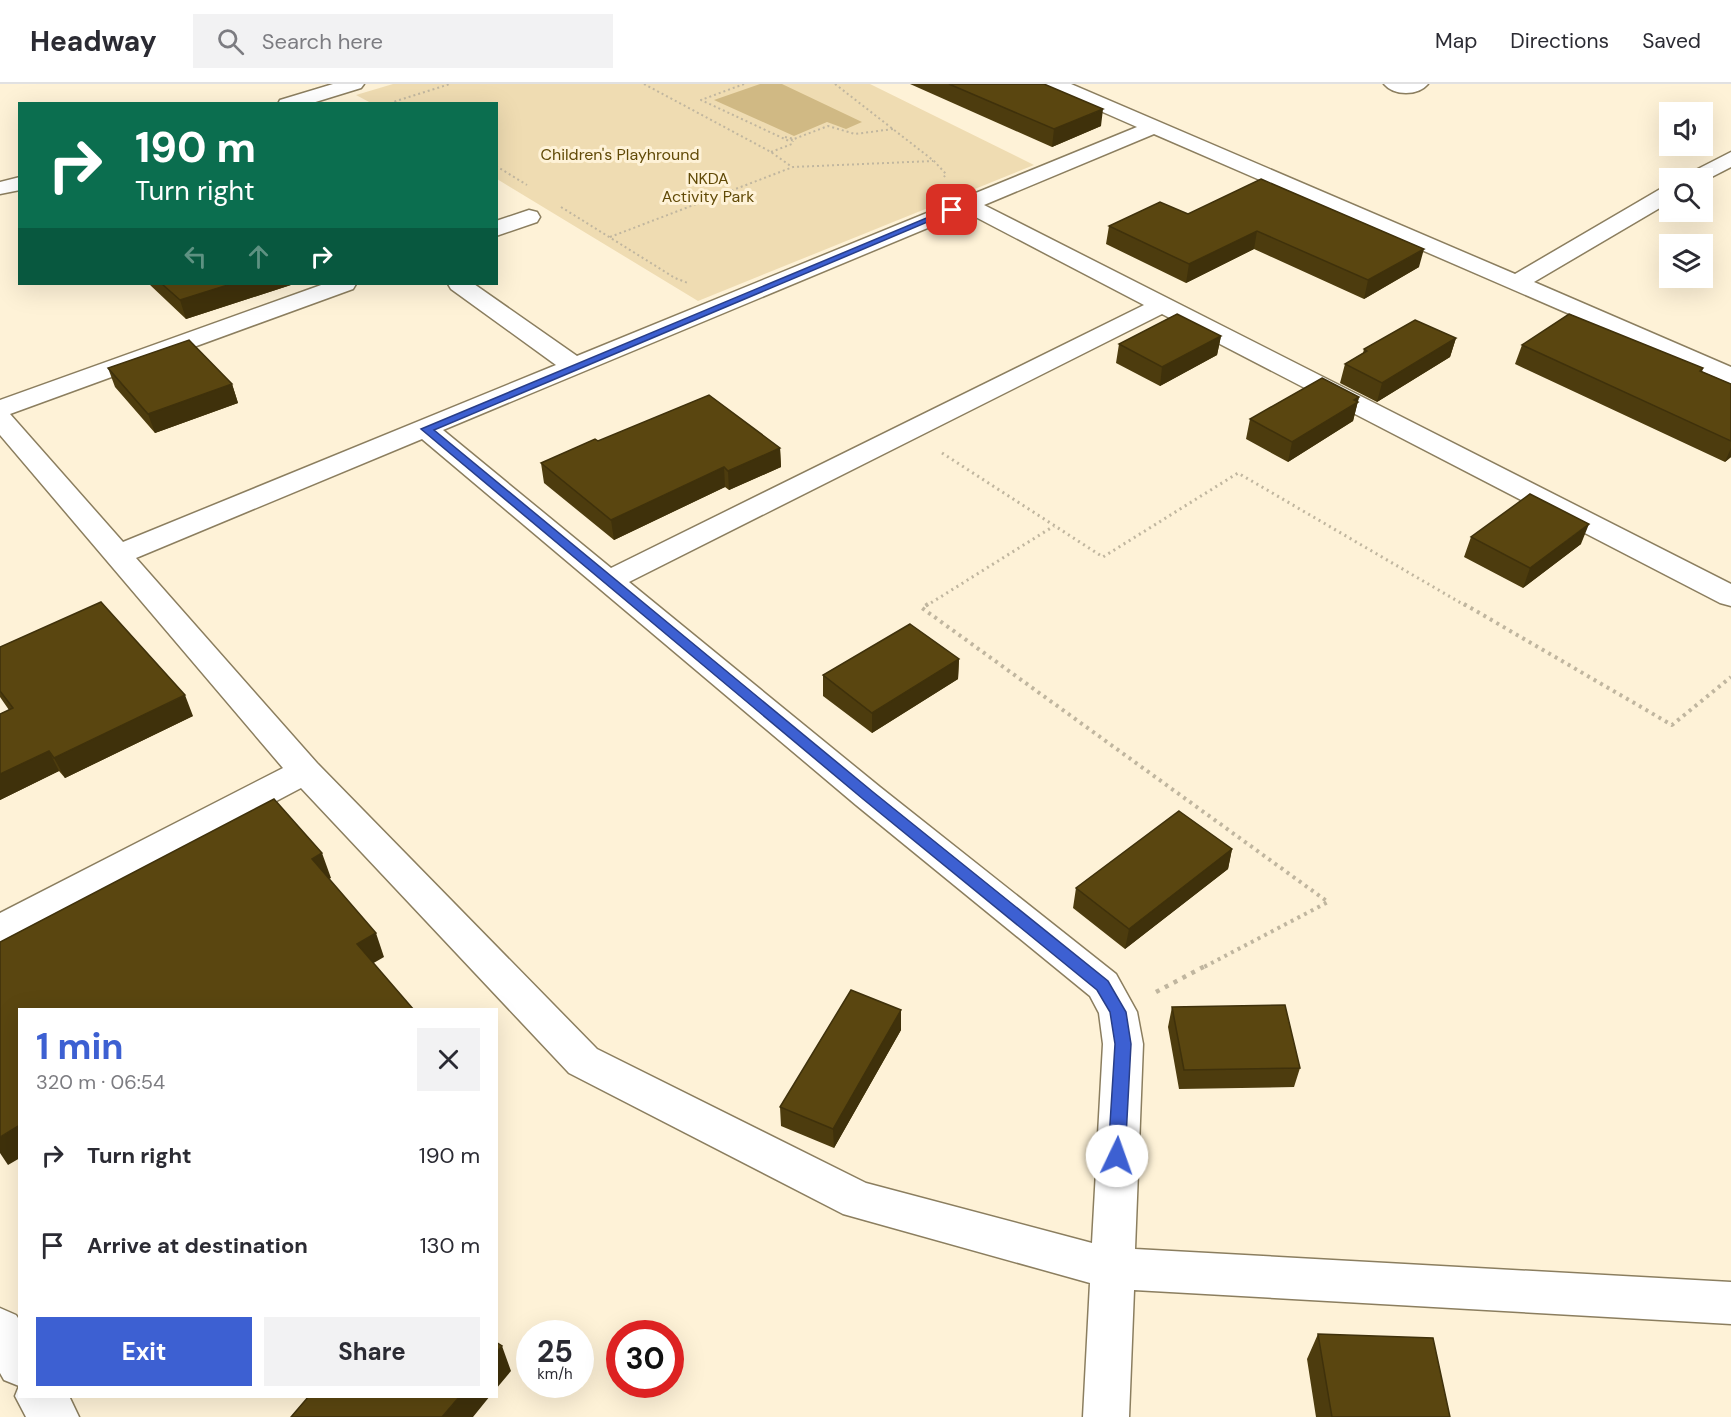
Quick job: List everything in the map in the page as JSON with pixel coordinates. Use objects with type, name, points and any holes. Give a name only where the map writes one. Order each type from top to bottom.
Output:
[{"type":"street","points":[[294,102],[354,84]]},
{"type":"street","points":[[1055,84],[1731,375]]},
{"type":"street","points":[[1394,84],[1406,88],[1418,84]]},
{"type":"street","points":[[117,555],[1154,127]]},
{"type":"street","points":[[1713,168],[1731,158]]},
{"type":"street","points":[[0,188],[18,184]]},
{"type":"street","points":[[1516,283],[1659,199]]},
{"type":"street","points":[[966,204],[1731,596]]},
{"type":"street","points":[[498,228],[529,217]]},
{"type":"street","points":[[0,409],[342,285]]},
{"type":"street","points":[[460,285],[576,367]]},
{"type":"street","points":[[610,580],[1162,305]]},
{"type":"street","points":[[0,419],[305,771],[583,1061],[858,1200],[1111,1268],[1731,1303]]},
{"type":"street","points":[[426,429],[868,796],[1103,985],[1118,1012],[1123,1044],[1106,1417]]},
{"type":"street","points":[[0,930],[305,771]]},
{"type":"street","points":[[0,1330],[18,1361]]},
{"type":"street","points":[[40,1398],[56,1417]]},
{"type":"path","points":[[393,102],[450,84]]},
{"type":"path","points":[[644,84],[771,152],[793,167]]},
{"type":"path","points":[[744,84],[701,100],[785,137],[789,141],[828,126],[855,134],[893,129]]},
{"type":"path","points":[[835,84],[934,161],[946,174],[940,181]]},
{"type":"path","points":[[771,152],[792,144],[794,139]]},
{"type":"path","points":[[610,237],[793,167],[934,161]]},
{"type":"path","points":[[498,167],[534,190]]},
{"type":"path","points":[[554,202],[675,278],[690,284]]},
{"type":"path","points":[[909,432],[1102,557],[1238,473],[1672,725],[1731,677]]},
{"type":"path","points":[[1054,526],[922,608],[1328,902],[1118,1012]]},
{"type":"green space","name":"NKDA Activity Park","points":[[393,84],[870,84],[1034,165],[698,301],[498,180],[498,102],[369,102],[356,95]]},
{"type":"shaded area","points":[[760,84],[782,84],[862,122],[846,129],[827,122],[794,136],[714,100]]},
{"type":"building","points":[[949,84],[1044,84],[1103,109],[1054,129]]},
{"type":"building","points":[[1261,179],[1424,249],[1368,280],[1257,231],[1189,264],[1109,226],[1160,202],[1188,214]]},
{"type":"building","points":[[163,285],[228,285],[180,300]]},
{"type":"building","points":[[1177,314],[1221,336],[1162,367],[1119,344]]},
{"type":"building","points":[[1569,314],[1703,368],[1700,371],[1731,384],[1731,441],[1522,345]]},
{"type":"building","points":[[1415,320],[1456,338],[1382,383],[1345,364],[1367,351],[1364,349]]},
{"type":"building","points":[[189,340],[232,384],[148,414],[108,368]]},
{"type":"building","points":[[1322,378],[1359,397],[1354,400],[1358,402],[1292,442],[1250,419]]},
{"type":"building","points":[[709,395],[780,448],[728,471],[724,467],[611,520],[541,463],[595,439],[598,441]]},
{"type":"building","points":[[1530,494],[1589,524],[1530,568],[1471,537]]},
{"type":"building","points":[[101,602],[185,695],[54,758],[49,751],[0,774],[0,714],[13,708],[0,691],[0,647]]},
{"type":"building","points":[[910,624],[959,659],[872,713],[823,675]]},
{"type":"building","points":[[274,799],[322,853],[312,859],[376,933],[357,944],[412,1008],[18,1008],[18,1126],[0,1137],[0,942]]},
{"type":"building","points":[[1179,811],[1232,849],[1129,929],[1076,888]]},
{"type":"building","points":[[851,990],[901,1010],[833,1129],[780,1107]]},
{"type":"building","points":[[1285,1005],[1300,1068],[1184,1070],[1172,1007]]},
{"type":"building","points":[[1318,1334],[1433,1338],[1450,1417],[1332,1417]]},
{"type":"building","points":[[307,1398],[458,1398],[442,1417],[291,1417]]},
{"type":"route","points":[[952,210],[426,429],[868,796],[1103,985],[1118,1012],[1123,1044],[1117,1156]]},
{"type":"park label","name":"Children's Playhround","points":[[620,154]]}]
